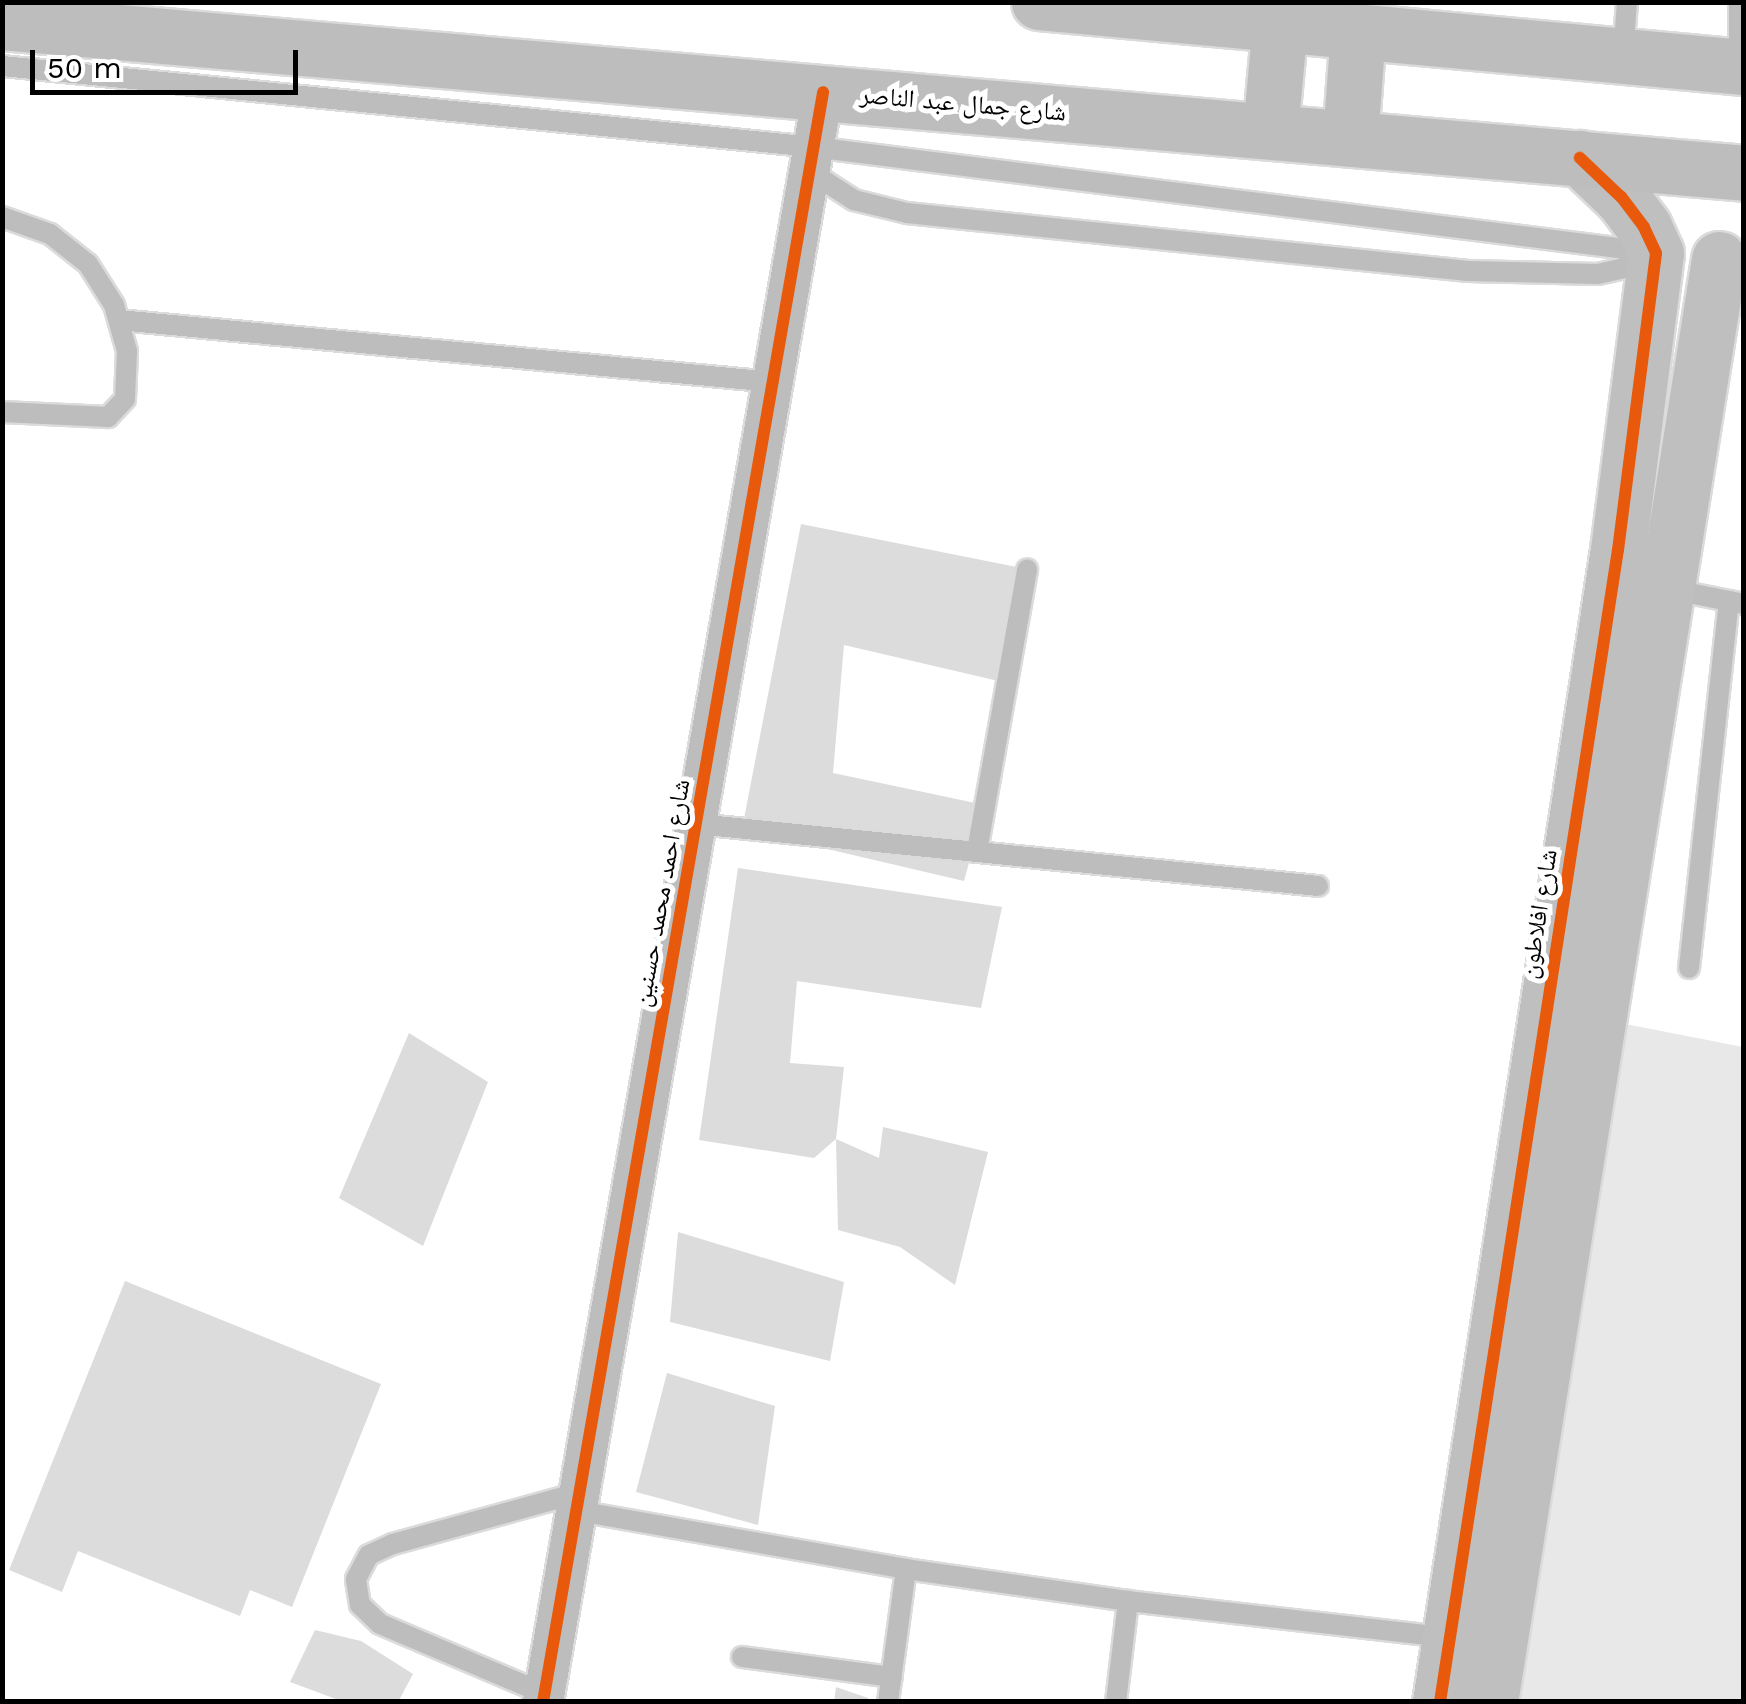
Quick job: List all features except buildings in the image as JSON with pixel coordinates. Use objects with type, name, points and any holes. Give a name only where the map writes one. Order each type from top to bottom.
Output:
[{"type":"main road","points":[[1039,2],[1281,13],[1623,56],[1741,66]]},
{"type":"main road","points":[[1270,131],[1281,13]]},
{"type":"main road","name":"شارع جمال عبد الناصر","points":[[2,22],[1744,173]]},
{"type":"main road","points":[[1344,23],[1350,138]]},
{"type":"street","name":"شارع احمد محمد حسنين","points":[[544,1698],[823,92]]},
{"type":"street","points":[[1580,158],[1620,197],[1644,228],[1650,252],[1731,243]]},
{"type":"street","name":"شارع افلاطون","points":[[1440,1702],[1473,1640],[1636,785],[1670,572],[1731,243]]},
{"type":"street","name":"شارع افلاطون","points":[[1490,1702],[1473,1640],[1583,776],[1618,550],[1650,252]]},
{"type":"street","points":[[1618,550],[1670,572]]},
{"type":"street","points":[[1592,721],[1644,730]]},
{"type":"street","points":[[1583,776],[1636,785]]},
{"type":"lane","points":[[1623,56],[1627,2]]},
{"type":"lane","points":[[1739,2],[1741,66]]},
{"type":"lane","points":[[2,66],[1650,252]]},
{"type":"lane","points":[[812,159],[854,200],[907,213],[1468,272],[1598,274],[1623,268],[1650,252]]},
{"type":"lane","points":[[2,217],[50,234],[88,264],[114,304],[127,351],[125,399],[118,410],[96,420],[2,412]]},
{"type":"lane","points":[[119,320],[773,382]]},
{"type":"lane","points":[[977,851],[1027,569]]},
{"type":"lane","points":[[1670,572],[1736,602],[1689,968]]},
{"type":"lane","points":[[696,824],[1318,886]]},
{"type":"lane","points":[[544,1698],[380,1624],[360,1606],[356,1579],[368,1555],[393,1544],[580,1501],[906,1569],[1128,1601],[1473,1640]]},
{"type":"lane","points":[[888,1702],[906,1569]]},
{"type":"lane","points":[[1116,1702],[1128,1601]]},
{"type":"lane","points":[[742,1657],[892,1677]]},
{"type":"shaded area","points":[[1605,1020],[1743,1047],[1743,1701],[1514,1702]]},
{"type":"cycle path","points":[[543,1702],[823,92]]},
{"type":"cycle path","points":[[1440,1702],[1618,550],[1656,253],[1644,227],[1621,197],[1580,158]]}]
